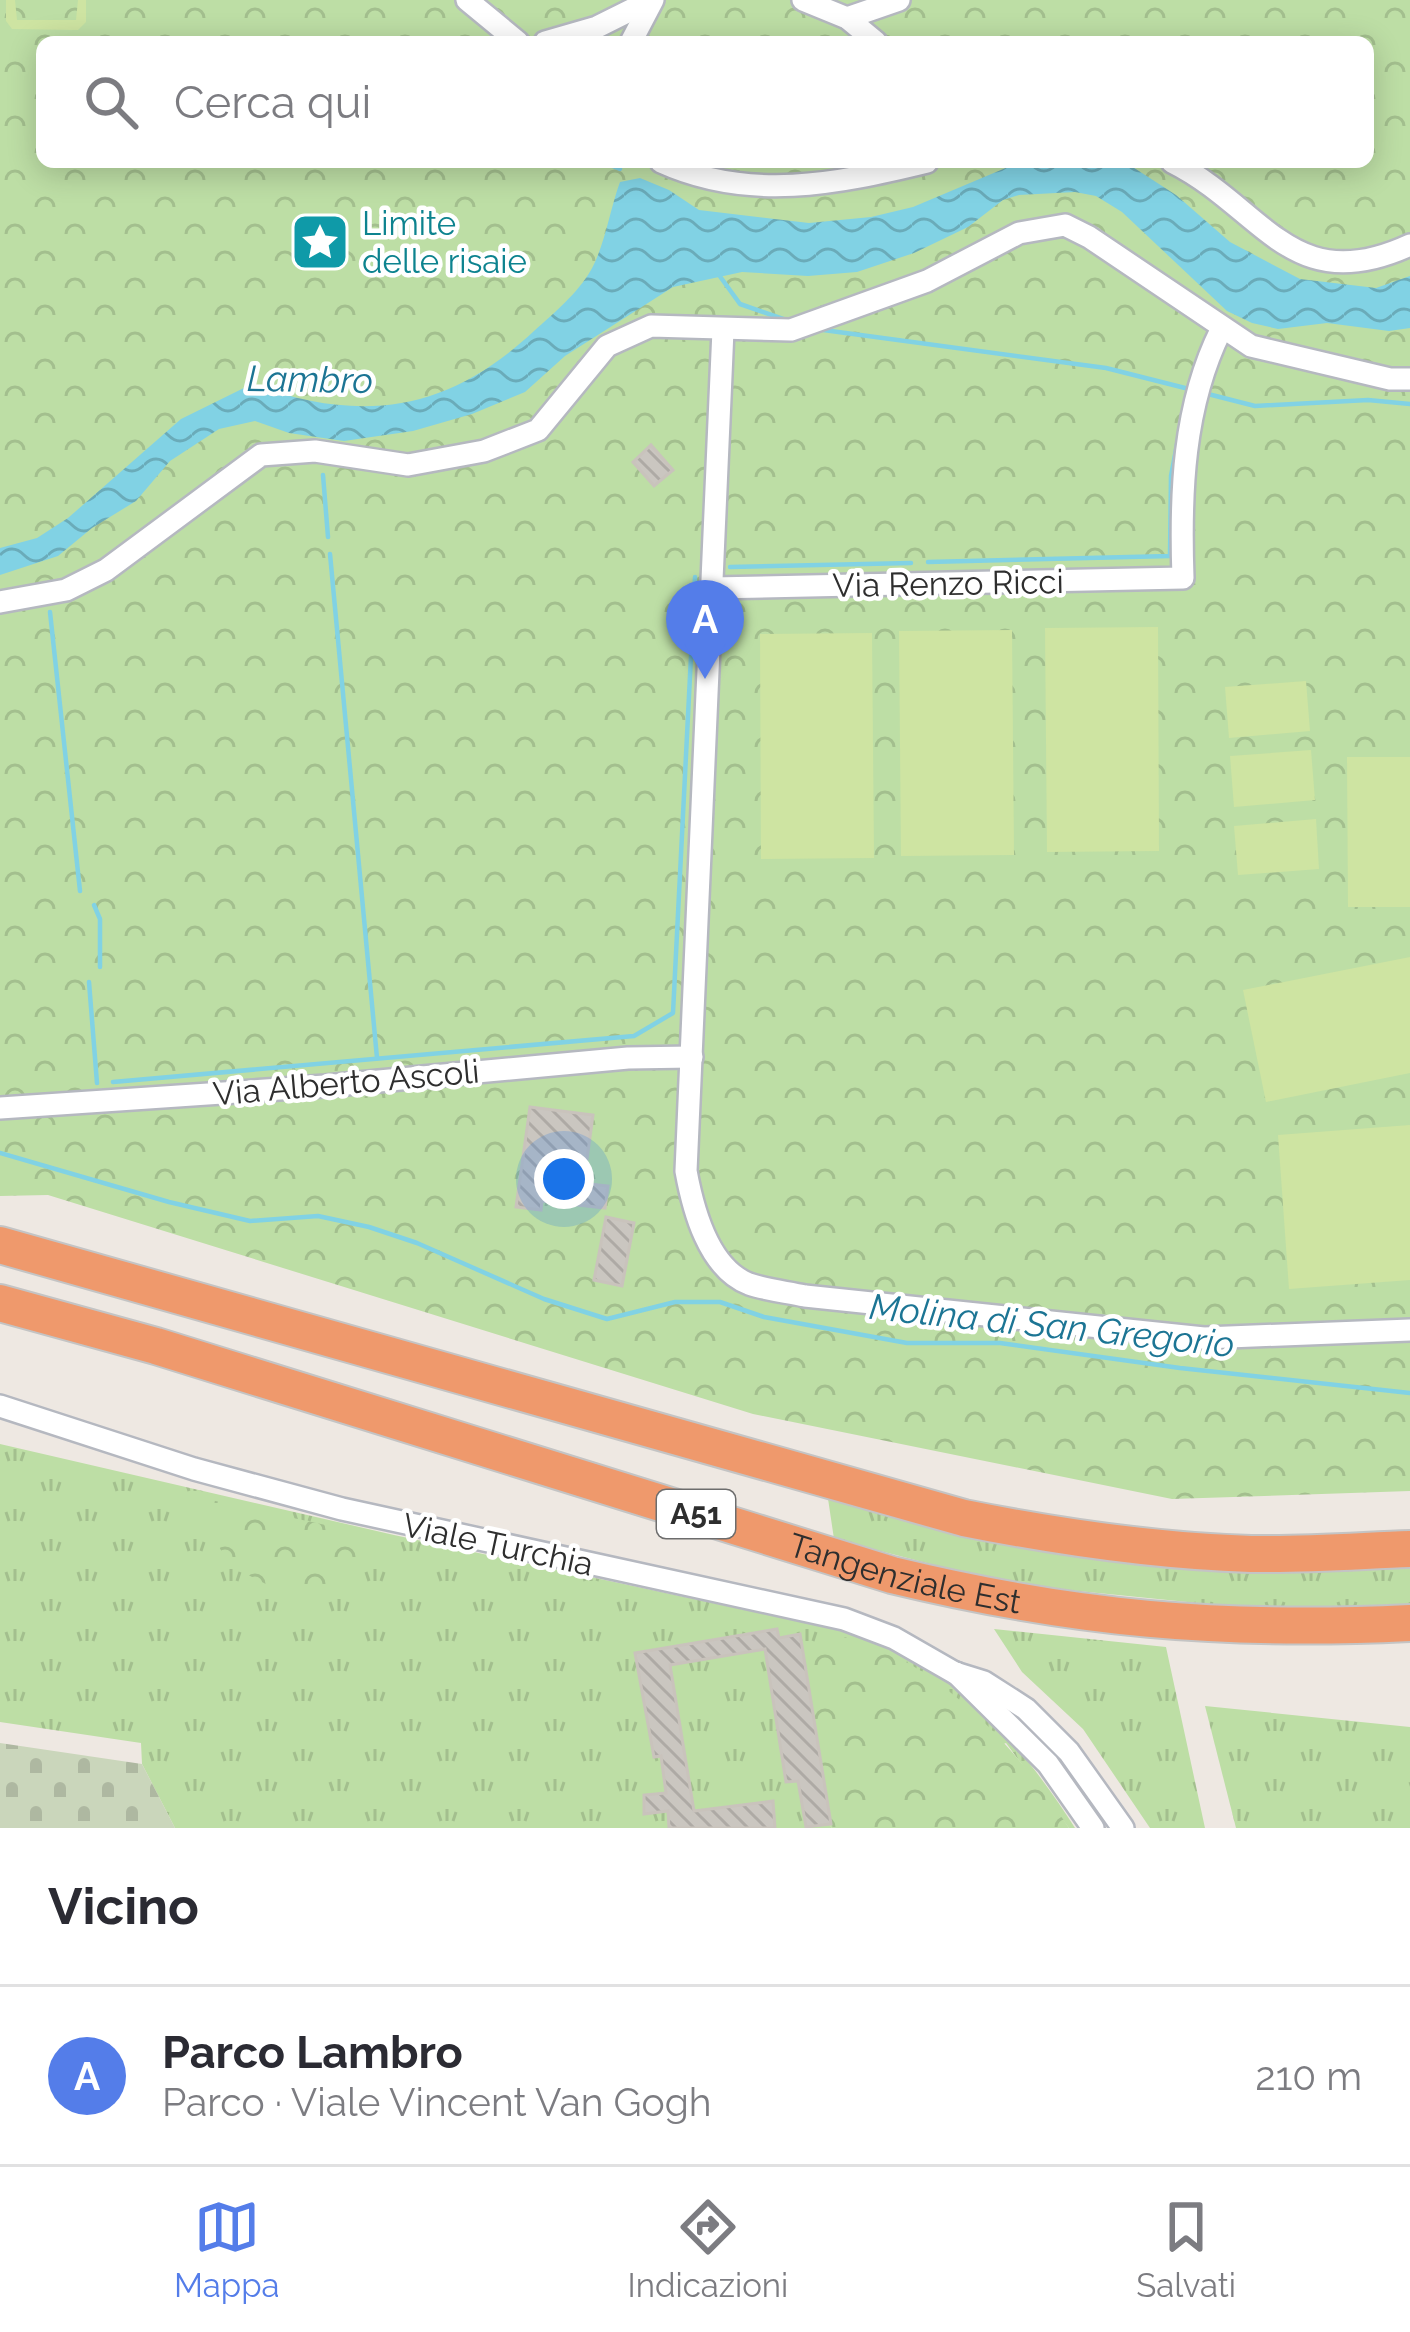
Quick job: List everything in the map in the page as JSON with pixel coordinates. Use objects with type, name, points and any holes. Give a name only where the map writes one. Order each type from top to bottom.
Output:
[{"type":"highway","name":"Tangenziale Est","points":[[0,1245],[964,1518],[1089,1541],[1193,1551],[1279,1554],[1410,1549]]},
{"type":"highway","name":"Tangenziale Est","points":[[0,1303],[156,1346],[892,1575],[956,1590],[1087,1614],[1213,1626],[1410,1623]]},
{"type":"street","points":[[467,0],[511,36]]},
{"type":"street","points":[[565,36],[652,0]]},
{"type":"street","points":[[634,36],[652,0]]},
{"type":"street","points":[[802,0],[847,9],[898,0]]},
{"type":"street","points":[[847,9],[871,36]]},
{"type":"street","points":[[680,168],[724,182],[773,188],[843,183],[903,168]]},
{"type":"street","points":[[1182,168],[1217,190],[1271,236],[1311,258],[1363,262],[1410,245]]},
{"type":"street","points":[[0,602],[66,590],[106,570],[261,455],[315,451],[408,465],[484,451],[538,430],[607,346],[651,326],[790,330],[926,281],[1019,233],[1065,225],[1251,346],[1390,379],[1410,379]]},
{"type":"street","points":[[723,330],[686,1171],[693,1210],[710,1249],[744,1282],[805,1297],[1204,1338],[1410,1330]]},
{"type":"street","name":"Via Renzo Ricci","points":[[712,588],[1183,578],[1180,498],[1186,458],[1202,368],[1221,330]]},
{"type":"street","name":"Via Alberto Ascoli","points":[[0,1108],[326,1086],[628,1058],[692,1057]]},
{"type":"street","name":"Viale Turchia","points":[[0,1406],[37,1421],[341,1509],[844,1619],[893,1637],[956,1673],[984,1682],[1026,1709],[1070,1752],[1123,1828]]},
{"type":"street","name":"Viale Turchia","points":[[0,1419],[37,1421]]},
{"type":"street","name":"Viale Turchia","points":[[956,1673],[1048,1764],[1093,1828]]},
{"type":"green space","points":[[0,0],[1410,0],[1410,1491],[1172,1499],[753,1414],[48,1195],[0,1196]]},
{"type":"green space","points":[[6,0],[15,0],[17,20],[76,20],[78,0],[86,0],[86,22],[78,30],[12,29],[6,21]]},
{"type":"green space","points":[[1158,627],[1159,851],[1047,852],[1045,628]]},
{"type":"green space","points":[[1012,630],[1014,855],[901,856],[899,631]]},
{"type":"green space","points":[[872,633],[874,858],[761,859],[760,634]]},
{"type":"green space","points":[[1306,681],[1310,731],[1229,738],[1225,687]]},
{"type":"green space","points":[[1311,750],[1315,800],[1234,807],[1230,756]]},
{"type":"green space","points":[[1347,757],[1410,757],[1410,907],[1348,907]]},
{"type":"green space","points":[[1316,819],[1319,869],[1238,875],[1234,826]]},
{"type":"green space","points":[[1410,957],[1410,1073],[1266,1102],[1243,990]]},
{"type":"green space","points":[[1410,1125],[1410,1280],[1289,1289],[1278,1135]]},
{"type":"green space","points":[[0,1444],[839,1630],[879,1643],[920,1663],[972,1702],[1039,1775],[1075,1828],[1069,1828],[1006,1743],[823,1816],[832,1828],[175,1828],[142,1764],[141,1743],[0,1722]]},
{"type":"green space","points":[[827,1492],[1016,1539],[1410,1559],[1410,1606],[1267,1610],[1008,1584],[834,1539]]},
{"type":"green space","points":[[211,1500],[376,1536],[389,1543],[382,1561],[331,1585],[322,1601],[303,1599],[258,1580],[225,1556],[214,1534]]},
{"type":"green space","points":[[994,1629],[1166,1647],[1205,1828],[1150,1828],[1083,1729],[1022,1672]]},
{"type":"green space","points":[[823,1634],[885,1651],[940,1684],[1011,1751],[1069,1828],[832,1828],[823,1816],[805,1667]]},
{"type":"green space","points":[[1205,1706],[1410,1727],[1410,1828],[1236,1828]]},
{"type":"green space","points":[[0,1743],[142,1764],[175,1828],[0,1828]]},
{"type":"water","points":[[1006,168],[1134,168],[1176,195],[1230,242],[1300,279],[1376,288],[1410,276],[1410,328],[1389,331],[1327,323],[1278,329],[1252,323],[1227,311],[1122,212],[1096,196],[1075,192],[1019,195],[914,253],[857,272],[808,276],[742,272],[673,287],[565,356],[525,392],[472,414],[413,431],[344,441],[289,433],[255,421],[219,429],[170,461],[136,501],[58,556],[0,575],[0,548],[37,538],[68,518],[181,419],[252,384],[292,397],[367,406],[436,394],[469,379],[534,331],[579,287],[600,250],[620,182],[640,178],[699,210],[809,223],[913,207]]},
{"type":"building","points":[[651,445],[673,470],[654,486],[633,462]]},
{"type":"building","points":[[530,1107],[593,1115],[587,1159],[549,1154],[545,1179],[608,1186],[605,1208],[542,1201],[541,1210],[516,1207]]},
{"type":"building","points":[[606,1217],[634,1223],[622,1286],[594,1280]]},
{"type":"building","points":[[777,1629],[779,1638],[800,1634],[831,1824],[806,1827],[798,1781],[786,1782],[765,1649],[670,1665],[694,1811],[773,1801],[775,1828],[669,1828],[668,1811],[644,1814],[644,1795],[666,1793],[661,1756],[654,1757],[635,1653]]},
{"type":"waterway","points":[[719,275],[740,304],[786,320]]},
{"type":"waterway","points":[[816,329],[1106,368],[1189,389]]},
{"type":"waterway","points":[[1208,394],[1255,406],[1368,400],[1410,404]]},
{"type":"waterway","points":[[928,562],[1170,556],[1171,476],[1179,434]]},
{"type":"waterway","points":[[323,475],[328,537]]},
{"type":"waterway","points":[[330,554],[377,1058]]},
{"type":"waterway","points":[[730,567],[911,563]]},
{"type":"waterway","points":[[113,1082],[634,1036],[673,1013],[695,577]]},
{"type":"waterway","points":[[50,612],[80,891]]},
{"type":"waterway","points":[[94,905],[100,919],[100,967]]},
{"type":"waterway","points":[[89,982],[97,1083]]},
{"type":"waterway","name":"Molina di San Gregorio","points":[[0,1153],[250,1221],[318,1216],[369,1227],[544,1299],[607,1319],[675,1302],[720,1302],[764,1317],[907,1343],[1000,1343],[1410,1393]]},
{"type":"place","name":"Limite delle risaie","points":[[320,242]]},
{"type":"place","name":"Parco Lambro","points":[[705,679]]},
{"type":"water label","name":"Lambro","points":[[310,379]]}]
